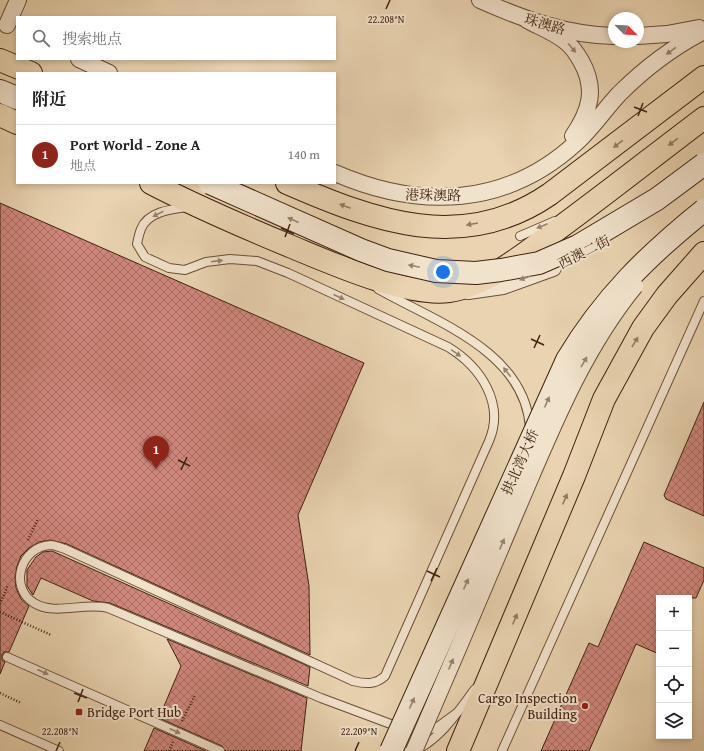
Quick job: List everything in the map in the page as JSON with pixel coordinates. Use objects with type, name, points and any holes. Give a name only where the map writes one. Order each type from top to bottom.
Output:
[{"type":"highway","points":[[0,60],[29,72]]},
{"type":"highway","points":[[295,186],[379,218],[422,227],[448,227],[472,224],[510,215],[531,207],[550,194],[704,77]]},
{"type":"highway","points":[[0,115],[16,123]]},
{"type":"highway","points":[[153,184],[195,207],[333,264],[389,283],[423,291],[449,291],[483,280],[524,254],[704,118]]},
{"type":"highway","points":[[458,749],[500,655],[604,399],[643,328],[667,296],[704,253]]},
{"type":"main road","points":[[0,91],[16,98]]},
{"type":"main road","points":[[212,184],[361,250],[388,260],[436,271],[476,273],[539,263],[578,246],[657,199],[704,164]]},
{"type":"main road","name":"拱北湾大桥","points":[[391,751],[567,360],[583,334],[602,308],[640,265],[664,242],[702,218]]},
{"type":"street","points":[[8,26],[18,0]]},
{"type":"street","name":"珠澳路","points":[[480,0],[527,20],[583,34],[608,36]]},
{"type":"street","points":[[527,20],[567,42],[576,53],[589,77],[590,94],[586,115],[570,141],[551,161]]},
{"type":"street","points":[[644,36],[667,34],[704,27]]},
{"type":"street","points":[[551,161],[577,141],[620,94],[644,72],[671,50],[704,31]]},
{"type":"street","points":[[81,60],[107,72]]},
{"type":"street","name":"港珠澳路","points":[[336,173],[375,188],[401,195],[447,198],[466,196],[504,187],[536,172],[551,161]]},
{"type":"street","name":"西澳二街","points":[[449,291],[478,290],[503,286],[554,268],[613,237],[704,175]]},
{"type":"street","points":[[414,751],[526,489],[581,368],[600,335],[641,279],[664,254],[702,218]]},
{"type":"lane","points":[[520,236],[590,205]]},
{"type":"lane","points":[[195,207],[166,210],[153,216],[141,227],[137,244],[145,257],[169,268],[185,270],[206,262],[230,259],[257,261],[288,273],[459,354],[485,383],[491,398],[495,415],[494,429],[385,676],[377,682],[371,684],[353,681],[65,549],[51,545],[38,549],[24,560],[20,570],[20,581],[24,592],[32,602],[52,610],[90,605],[108,608],[321,698],[404,729],[424,732],[439,726],[458,712]]},
{"type":"lane","points":[[333,264],[469,339],[484,348],[499,362],[515,382],[523,397],[530,420],[532,445],[526,489]]},
{"type":"lane","points":[[502,751],[704,301]]},
{"type":"lane","points":[[414,751],[428,744],[443,731],[500,655]]},
{"type":"lane","points":[[7,656],[220,751]]},
{"type":"lane","points":[[0,724],[60,751]]},
{"type":"path","points":[[0,612],[51,635]]},
{"type":"path","points":[[0,694],[21,702]]},
{"type":"building","points":[[0,203],[364,363],[298,515],[309,586],[310,655],[67,544],[50,540],[39,542],[29,548],[21,556],[17,566],[15,577],[16,588],[21,599],[29,606],[9,652],[4,652],[2,655],[2,660],[5,662],[0,674]]},
{"type":"building","points":[[704,402],[704,516],[666,499],[664,495]]},
{"type":"building","points":[[644,542],[704,568],[704,580],[696,598],[692,598],[692,595],[656,595],[656,653],[636,644],[589,751],[541,751],[589,643],[598,647]]},
{"type":"building","points":[[52,551],[310,667],[308,686],[110,603],[93,601],[41,578],[33,595],[27,586],[27,570],[36,557],[43,552]]},
{"type":"building","points":[[167,639],[307,698],[301,751],[225,751],[222,746],[159,718],[181,666]]},
{"type":"building","points":[[154,728],[206,751],[144,751]]},
{"type":"place","name":"Port World - Zone A","points":[[156,469]]},
{"type":"place","name":"Cargo Inspection Building","points":[[585,706]]},
{"type":"place","name":"Bridge Port Hub","points":[[79,712]]}]
